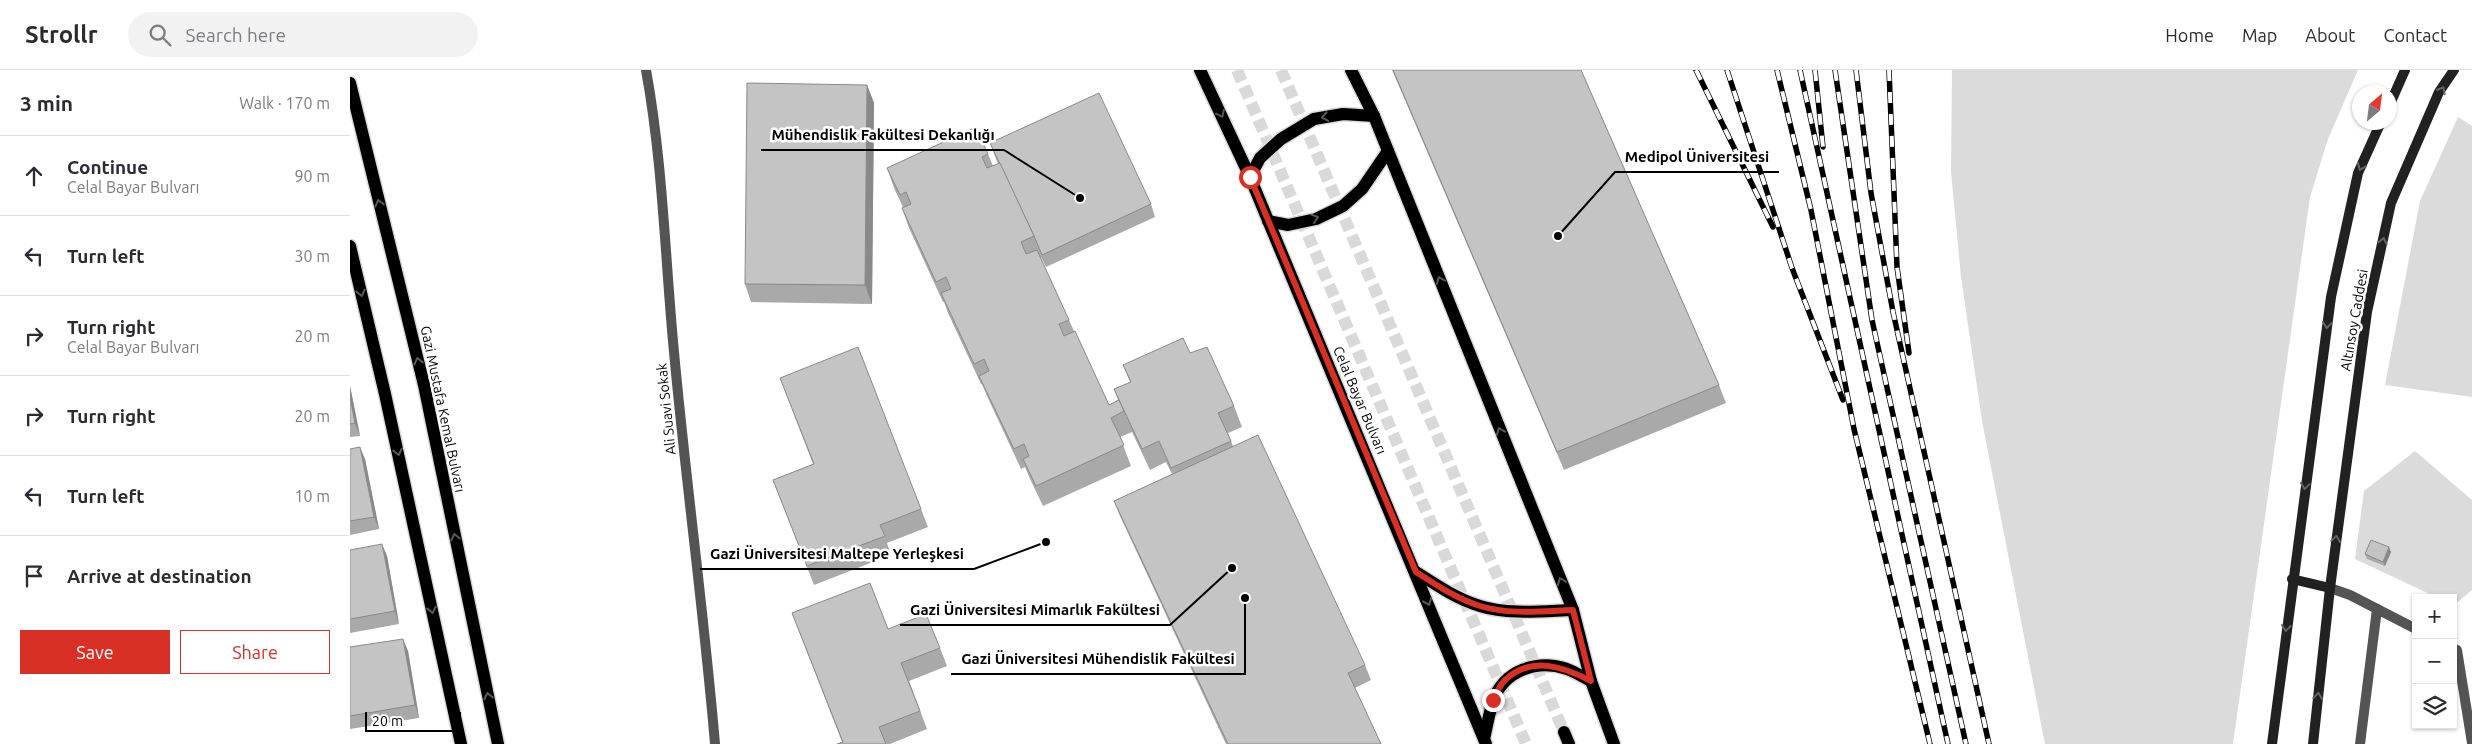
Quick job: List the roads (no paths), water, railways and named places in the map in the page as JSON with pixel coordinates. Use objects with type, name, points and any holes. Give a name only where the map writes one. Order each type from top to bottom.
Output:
[{"type":"main road","name":"Celal Bayar Bulvarı","points":[[1200,70],[1250,177],[1416,572],[1485,742]]},
{"type":"main road","points":[[1350,70],[1374,116],[1573,610],[1591,681],[1614,744]]},
{"type":"main road","name":"Gazi Mustafa Kemal Bulvarı","points":[[350,83],[424,385],[498,744]]},
{"type":"main road","points":[[1250,177],[1260,158],[1281,139],[1314,119],[1343,114],[1374,116]]},
{"type":"main road","points":[[1268,221],[1288,225],[1316,219],[1343,206],[1362,189],[1388,151]]},
{"type":"main road","points":[[350,246],[385,394],[461,744]]},
{"type":"main road","points":[[1416,572],[1450,594],[1482,607],[1520,611],[1573,610]]},
{"type":"main road","points":[[1485,742],[1493,700],[1504,680],[1522,669],[1546,664],[1567,669],[1591,681]]},
{"type":"street","name":"Ali Suavi Sokak","points":[[646,70],[654,116],[674,354],[700,582],[715,744]]},
{"type":"street","points":[[2397,88],[2405,70]]},
{"type":"street","name":"Altınsoy Caddesi","points":[[2312,744],[2330,588],[2367,312],[2392,203],[2440,92],[2454,70]]},
{"type":"street","name":"Altınsoy Caddesi","points":[[2272,744],[2292,579],[2331,297],[2358,173],[2377,130]]},
{"type":"street","points":[[2292,579],[2330,588],[2412,627]]},
{"type":"street","points":[[2360,744],[2377,609]]},
{"type":"street","points":[[2457,650],[2470,714],[2472,742]]},
{"type":"tunnel","points":[[1237,70],[1526,744]]},
{"type":"tunnel","points":[[1281,70],[1564,732]]},
{"type":"railway","points":[[1696,70],[1773,227]]},
{"type":"railway","points":[[1727,70],[1792,268],[1843,400]]},
{"type":"railway","points":[[1777,70],[1811,210],[1854,429],[1930,744]]},
{"type":"railway","points":[[1800,70],[1948,744]]},
{"type":"railway","points":[[1815,70],[1823,147]]},
{"type":"railway","points":[[1835,70],[1872,320],[1966,744]]},
{"type":"railway","points":[[1856,70],[1871,193],[1893,312],[1989,744]]},
{"type":"railway","points":[[1889,70],[1897,267],[1909,353]]},
{"type":"place","name":"Mühendislik Fakültesi Dekanlığı","points":[[1080,198]]},
{"type":"place","name":"Medipol Üniversitesi","points":[[1558,236]]},
{"type":"place","name":"Gazi Üniversitesi Maltepe Yerleşkesi","points":[[1046,542]]},
{"type":"place","name":"Gazi Üniversitesi Mimarlık Fakültesi","points":[[1232,568]]},
{"type":"place","name":"Gazi Üniversitesi Mühendislik Fakültesi","points":[[1245,598]]}]
